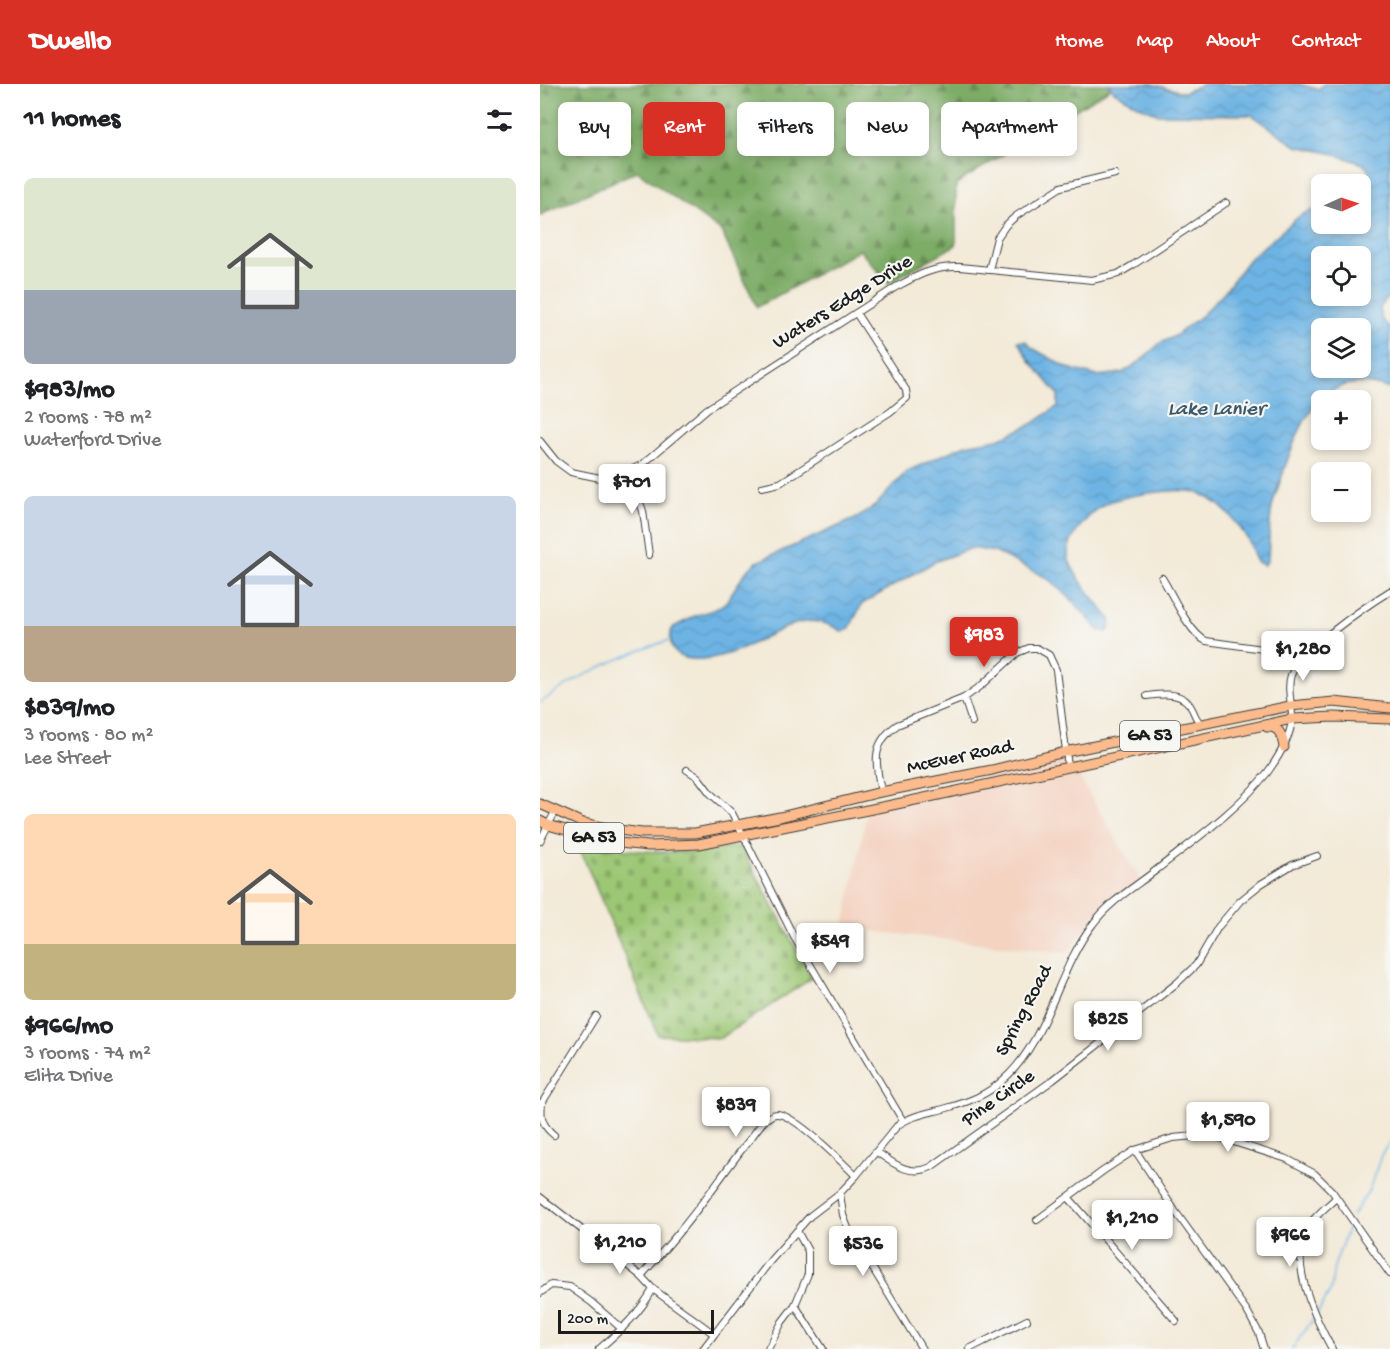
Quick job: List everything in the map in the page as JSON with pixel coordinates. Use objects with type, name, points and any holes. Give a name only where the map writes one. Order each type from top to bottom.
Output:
[{"type":"main road","name":"McEver Road","points":[[540,804],[583,823],[611,829],[642,833],[696,833],[992,770],[1065,752],[1290,706],[1334,702],[1390,708]]},
{"type":"main road","name":"McEver Road","points":[[544,823],[609,842],[649,846],[699,844],[1292,719],[1334,717],[1390,719]]},
{"type":"main road","points":[[1220,734],[1229,735],[1274,727],[1280,732],[1284,747]]},
{"type":"street","points":[[989,270],[997,238],[1016,216],[1061,187],[1115,174]]},
{"type":"street","name":"Waters Edge Drive","points":[[540,441],[556,461],[571,472],[600,478],[616,477],[643,464],[707,409],[896,287],[928,270],[944,267],[1074,280],[1104,279],[1133,265],[1227,203]]},
{"type":"street","points":[[762,487],[780,483],[890,412],[907,398],[906,390],[856,313]]},
{"type":"street","points":[[629,471],[643,511],[649,555]]},
{"type":"street","points":[[1162,578],[1189,623],[1201,638],[1306,655]]},
{"type":"street","name":"Spring Road","points":[[903,1121],[978,1098],[992,1090],[1021,1062],[1092,924],[1126,891],[1244,798],[1267,772],[1284,747],[1292,719],[1291,676],[1306,655],[1325,637],[1390,591]]},
{"type":"street","points":[[881,792],[876,765],[877,752],[889,731],[897,725],[964,698],[1017,654],[1029,648],[1044,651],[1053,661],[1056,670],[1068,767]]},
{"type":"street","points":[[1147,696],[1171,694],[1183,698],[1191,706],[1196,720],[1203,725]]},
{"type":"street","points":[[964,698],[972,722]]},
{"type":"street","points":[[687,770],[698,777],[710,794],[732,813],[794,937],[903,1121],[840,1193],[810,1216],[771,1260],[703,1349]]},
{"type":"street","points":[[540,841],[544,823],[555,812]]},
{"type":"street","name":"Pine Circle","points":[[877,1152],[899,1167],[908,1170],[924,1170],[931,1167],[1053,1080],[1177,983],[1196,965],[1229,913],[1253,890],[1292,865],[1317,856]]},
{"type":"street","points":[[554,1135],[541,1119],[541,1103],[597,1016]]},
{"type":"street","points":[[641,1276],[681,1230],[759,1127],[772,1116],[777,1114],[788,1119],[826,1147],[856,1176]]},
{"type":"street","points":[[1037,1220],[1103,1171],[1136,1150],[1180,1137],[1205,1135],[1221,1138],[1303,1165],[1315,1174],[1336,1198],[1390,1275]]},
{"type":"street","points":[[1136,1150],[1175,1211],[1246,1311],[1259,1333],[1264,1349]]},
{"type":"street","points":[[840,1193],[843,1215],[848,1228],[922,1349]]},
{"type":"street","points":[[540,1197],[714,1334]]},
{"type":"street","points":[[1069,1198],[1176,1321]]},
{"type":"street","points":[[1332,1349],[1311,1306],[1302,1267],[1301,1250],[1303,1237],[1308,1227],[1336,1198]]},
{"type":"street","points":[[768,1349],[804,1287],[809,1266],[808,1251],[797,1231]]},
{"type":"street","points":[[540,1293],[550,1285],[570,1287],[622,1329]]},
{"type":"street","points":[[599,1349],[622,1329],[645,1303],[653,1288]]},
{"type":"street","points":[[795,1305],[822,1349]]},
{"type":"street","points":[[973,1348],[1027,1320]]},
{"type":"shaded area","points":[[1068,758],[1141,880],[1097,913],[1067,953],[844,928],[869,800]]},
{"type":"green space","points":[[540,84],[1112,84],[1112,87],[1077,109],[1077,102],[941,102],[941,156],[1001,156],[956,184],[956,245],[888,283],[860,250],[757,307],[721,231],[637,171],[540,215]]},
{"type":"green space","points":[[577,842],[638,851],[668,852],[705,852],[741,847],[812,978],[721,1038],[658,1035]]},
{"type":"water","name":"Lake Lanier","points":[[1108,84],[1151,84],[1184,92],[1203,84],[1299,84],[1318,89],[1324,84],[1390,84],[1390,294],[1380,308],[1382,320],[1390,327],[1390,389],[1367,383],[1348,384],[1332,390],[1311,390],[1311,411],[1291,451],[1273,503],[1268,560],[1264,565],[1257,562],[1244,533],[1226,511],[1211,499],[1186,491],[1149,493],[1113,501],[1099,508],[1081,526],[1069,547],[1069,560],[1076,574],[1110,619],[1110,628],[1107,632],[1099,630],[1070,598],[1047,578],[995,552],[972,548],[934,562],[862,604],[849,629],[843,632],[825,623],[804,622],[794,624],[740,650],[720,656],[698,659],[679,656],[673,650],[672,628],[695,616],[716,609],[726,602],[745,573],[757,562],[857,518],[876,505],[907,471],[965,445],[1008,435],[1032,424],[1058,406],[1058,394],[1030,361],[1018,341],[1026,341],[1032,348],[1068,368],[1097,376],[1122,373],[1202,315],[1225,291],[1249,259],[1301,215],[1311,211],[1311,234],[1371,234],[1371,174],[1363,164],[1335,154],[1296,146],[1252,115],[1158,114],[1114,91]]},
{"type":"waterway","points":[[540,703],[570,683],[602,667],[669,640]]},
{"type":"waterway","points":[[1352,1216],[1369,1190],[1382,1153],[1390,1142]]},
{"type":"waterway","points":[[1317,1314],[1331,1290],[1334,1267],[1350,1221]]},
{"type":"waterway","points":[[1292,1349],[1314,1318]]}]
